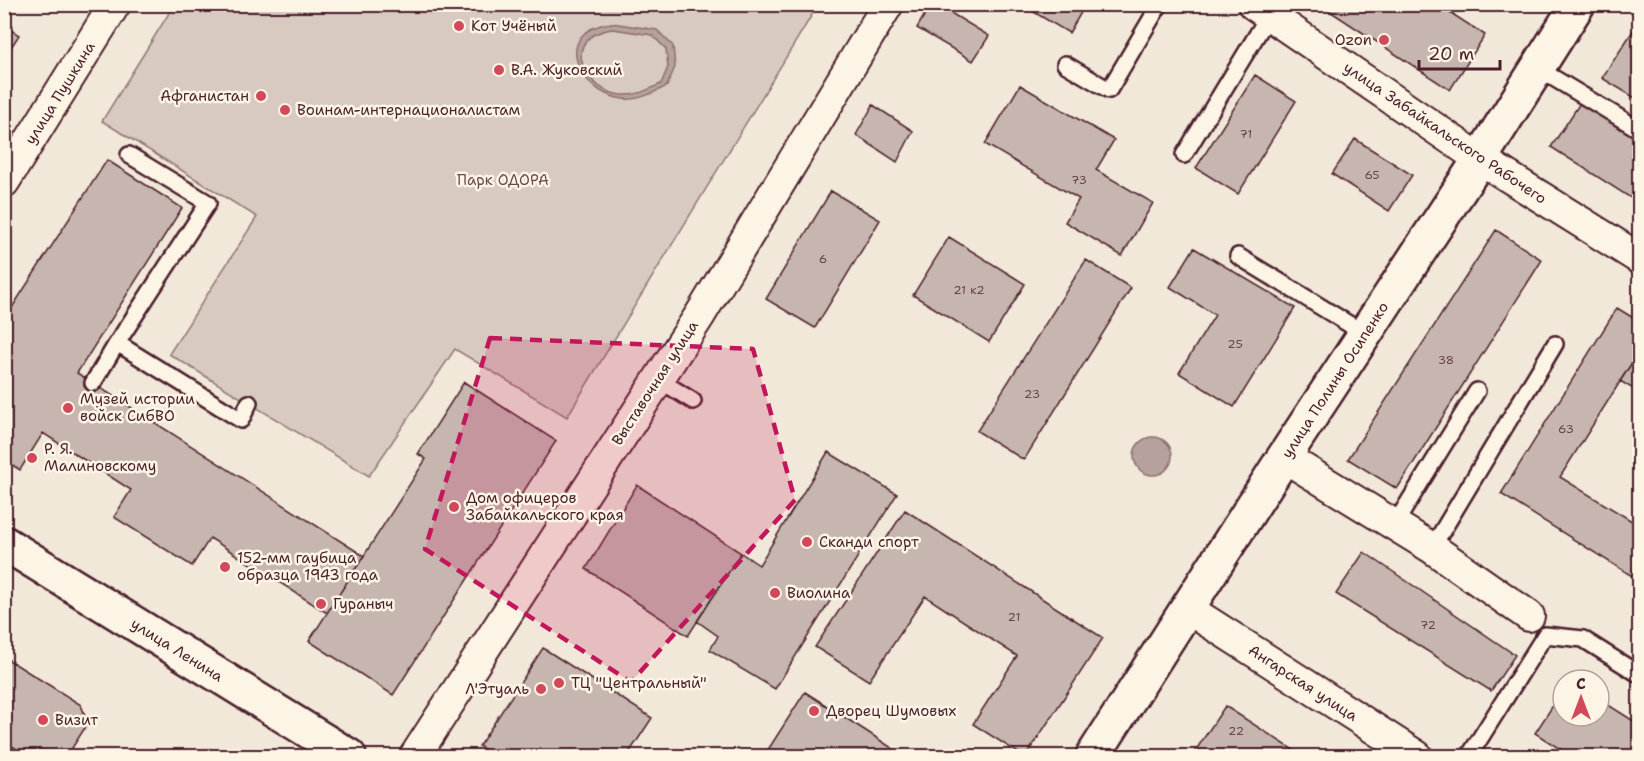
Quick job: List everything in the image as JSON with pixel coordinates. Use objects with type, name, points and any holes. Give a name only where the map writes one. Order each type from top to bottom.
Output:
[{"type":"main road","name":"улица Полины Осипенко","points":[[1093,756],[1578,4]]},
{"type":"main road","name":"улица Ленина","points":[[4,543],[349,756]]},
{"type":"street","name":"улица Пушкина","points":[[4,182],[115,4]]},
{"type":"street","name":"Выставочная улица","points":[[415,756],[700,315],[888,4]]},
{"type":"street","name":"улица Забайкальского Рабочего","points":[[1261,10],[1480,159],[1640,259]]},
{"type":"street","points":[[1284,457],[1432,548],[1529,616]]},
{"type":"street","name":"Ангарская улица","points":[[1188,609],[1417,756]]},
{"type":"lane","points":[[1065,64],[1109,90],[1160,4]]},
{"type":"lane","points":[[1184,155],[1261,10]]},
{"type":"lane","points":[[1537,68],[1640,130]]},
{"type":"lane","points":[[93,383],[208,203],[129,155]]},
{"type":"lane","points":[[1238,256],[1365,334]]},
{"type":"lane","points":[[117,344],[241,420],[249,403]]},
{"type":"lane","points":[[1432,548],[1556,344]]},
{"type":"lane","points":[[658,379],[693,401]]},
{"type":"lane","points":[[1395,524],[1477,391]]},
{"type":"lane","points":[[1469,756],[1545,636],[1583,639],[1640,675]]},
{"type":"highlighted area","points":[[490,338],[753,349],[795,500],[631,682],[425,549]]},
{"type":"green space","name":"Парк ОДОРА","points":[[174,5],[818,5],[567,417],[455,349],[369,476],[169,354],[257,217],[102,121]]},
{"type":"shaded area","points":[[612,23],[657,30],[673,46],[675,67],[667,86],[646,96],[623,99],[593,86],[583,74],[577,61],[576,49],[581,37],[593,28]],"holes":[[[613,29],[652,35],[666,49],[668,67],[661,84],[635,94],[612,93],[600,87],[583,66],[581,54],[585,43],[595,34]]]},
{"type":"shaded area","points":[[1153,437],[1167,442],[1172,456],[1167,470],[1153,475],[1139,470],[1134,456],[1139,442]]},
{"type":"building","points":[[931,4],[936,4],[989,36],[973,61],[917,28]]},
{"type":"building","points":[[1036,4],[1086,4],[1069,33],[1032,11]]},
{"type":"building","points":[[1319,4],[1437,4],[1485,35],[1450,90]]},
{"type":"building","points":[[1640,20],[1640,101],[1602,78]]},
{"type":"building","points":[[4,26],[19,35],[4,58]]},
{"type":"building","points":[[1255,75],[1296,101],[1238,194],[1196,168]]},
{"type":"building","points":[[1020,85],[1114,140],[1096,170],[1153,203],[1122,256],[1065,222],[1079,199],[985,144]]},
{"type":"building","points":[[1582,100],[1640,138],[1640,204],[1551,147]]},
{"type":"building","points":[[873,105],[913,131],[897,162],[856,135]]},
{"type":"building","points":[[1355,139],[1412,175],[1389,211],[1332,174]]},
{"type":"building","name":"Музей истории войск СибВО","points":[[107,160],[182,208],[77,373],[364,556],[327,613],[210,538],[192,566],[114,517],[131,490],[43,433],[20,470],[4,460],[4,320]]},
{"type":"building","points":[[831,191],[880,220],[815,328],[766,299]]},
{"type":"building","points":[[1496,230],[1542,260],[1397,489],[1348,459]]},
{"type":"building","points":[[949,237],[1025,284],[989,342],[913,295]]},
{"type":"building","points":[[1194,248],[1295,308],[1234,407],[1179,373],[1215,315],[1170,287]]},
{"type":"building","points":[[1086,260],[1131,288],[1024,460],[977,431]]},
{"type":"building","points":[[1617,308],[1640,322],[1640,350],[1560,477],[1640,526],[1640,564],[1632,576],[1501,494]]},
{"type":"building","points":[[1640,350],[1640,393],[1620,381]]},
{"type":"building","name":"Дом офицеров Забайкальского края","points":[[464,382],[556,441],[393,695],[309,641],[426,459],[418,454]]},
{"type":"building","name":"Виолина","points":[[828,452],[897,494],[775,689],[710,650],[718,636],[697,621],[741,553],[759,565]]},
{"type":"building","points":[[637,485],[741,553],[688,636],[586,569]]},
{"type":"building","points":[[905,510],[1103,638],[1026,756],[973,724],[1017,656],[925,596],[869,681],[815,647]]},
{"type":"building","points":[[1364,552],[1515,655],[1491,691],[1336,594]]},
{"type":"building","name":"ТЦ \"Центральный\"","points":[[543,648],[652,718],[627,756],[495,756],[479,746]]},
{"type":"building","points":[[4,657],[81,705],[88,723],[67,756],[28,756],[4,741]]},
{"type":"building","name":"Дворец Шумовых","points":[[805,692],[866,731],[904,756],[764,756]]},
{"type":"building","points":[[1225,706],[1303,756],[1192,756]]},
{"type":"building","points":[[1611,707],[1640,725],[1640,756],[1571,756],[1535,733],[1551,708],[1551,728],[1611,728]]},
{"type":"building","points":[[4,741],[25,755],[4,756]]},
{"type":"place","name":"Кот Учёный","points":[[459,26]]},
{"type":"place","name":"Ozon","points":[[1384,40]]},
{"type":"place","name":"В.А. Жуковский","points":[[499,70]]},
{"type":"place","name":"Афганистан","points":[[261,96]]},
{"type":"place","name":"Воинам-интернационалистам","points":[[285,110]]},
{"type":"place","name":"Музей истории войск СибВО","points":[[68,408]]},
{"type":"place","name":"Р. Я. Малиновскому","points":[[32,458]]},
{"type":"place","name":"Дом офицеров Забайкальского края","points":[[454,507]]},
{"type":"place","name":"Сканди спорт","points":[[807,542]]},
{"type":"place","name":"152-мм гаубица образца 1943 года","points":[[225,567]]},
{"type":"place","name":"Виолина","points":[[775,593]]},
{"type":"place","name":"Гураныч","points":[[321,604]]},
{"type":"place","name":"ТЦ \"Центральный\"","points":[[559,683]]},
{"type":"place","name":"Л'Этуаль","points":[[541,689]]},
{"type":"place","name":"Дворец Шумовых","points":[[814,711]]},
{"type":"place","name":"Визит","points":[[43,720]]}]
